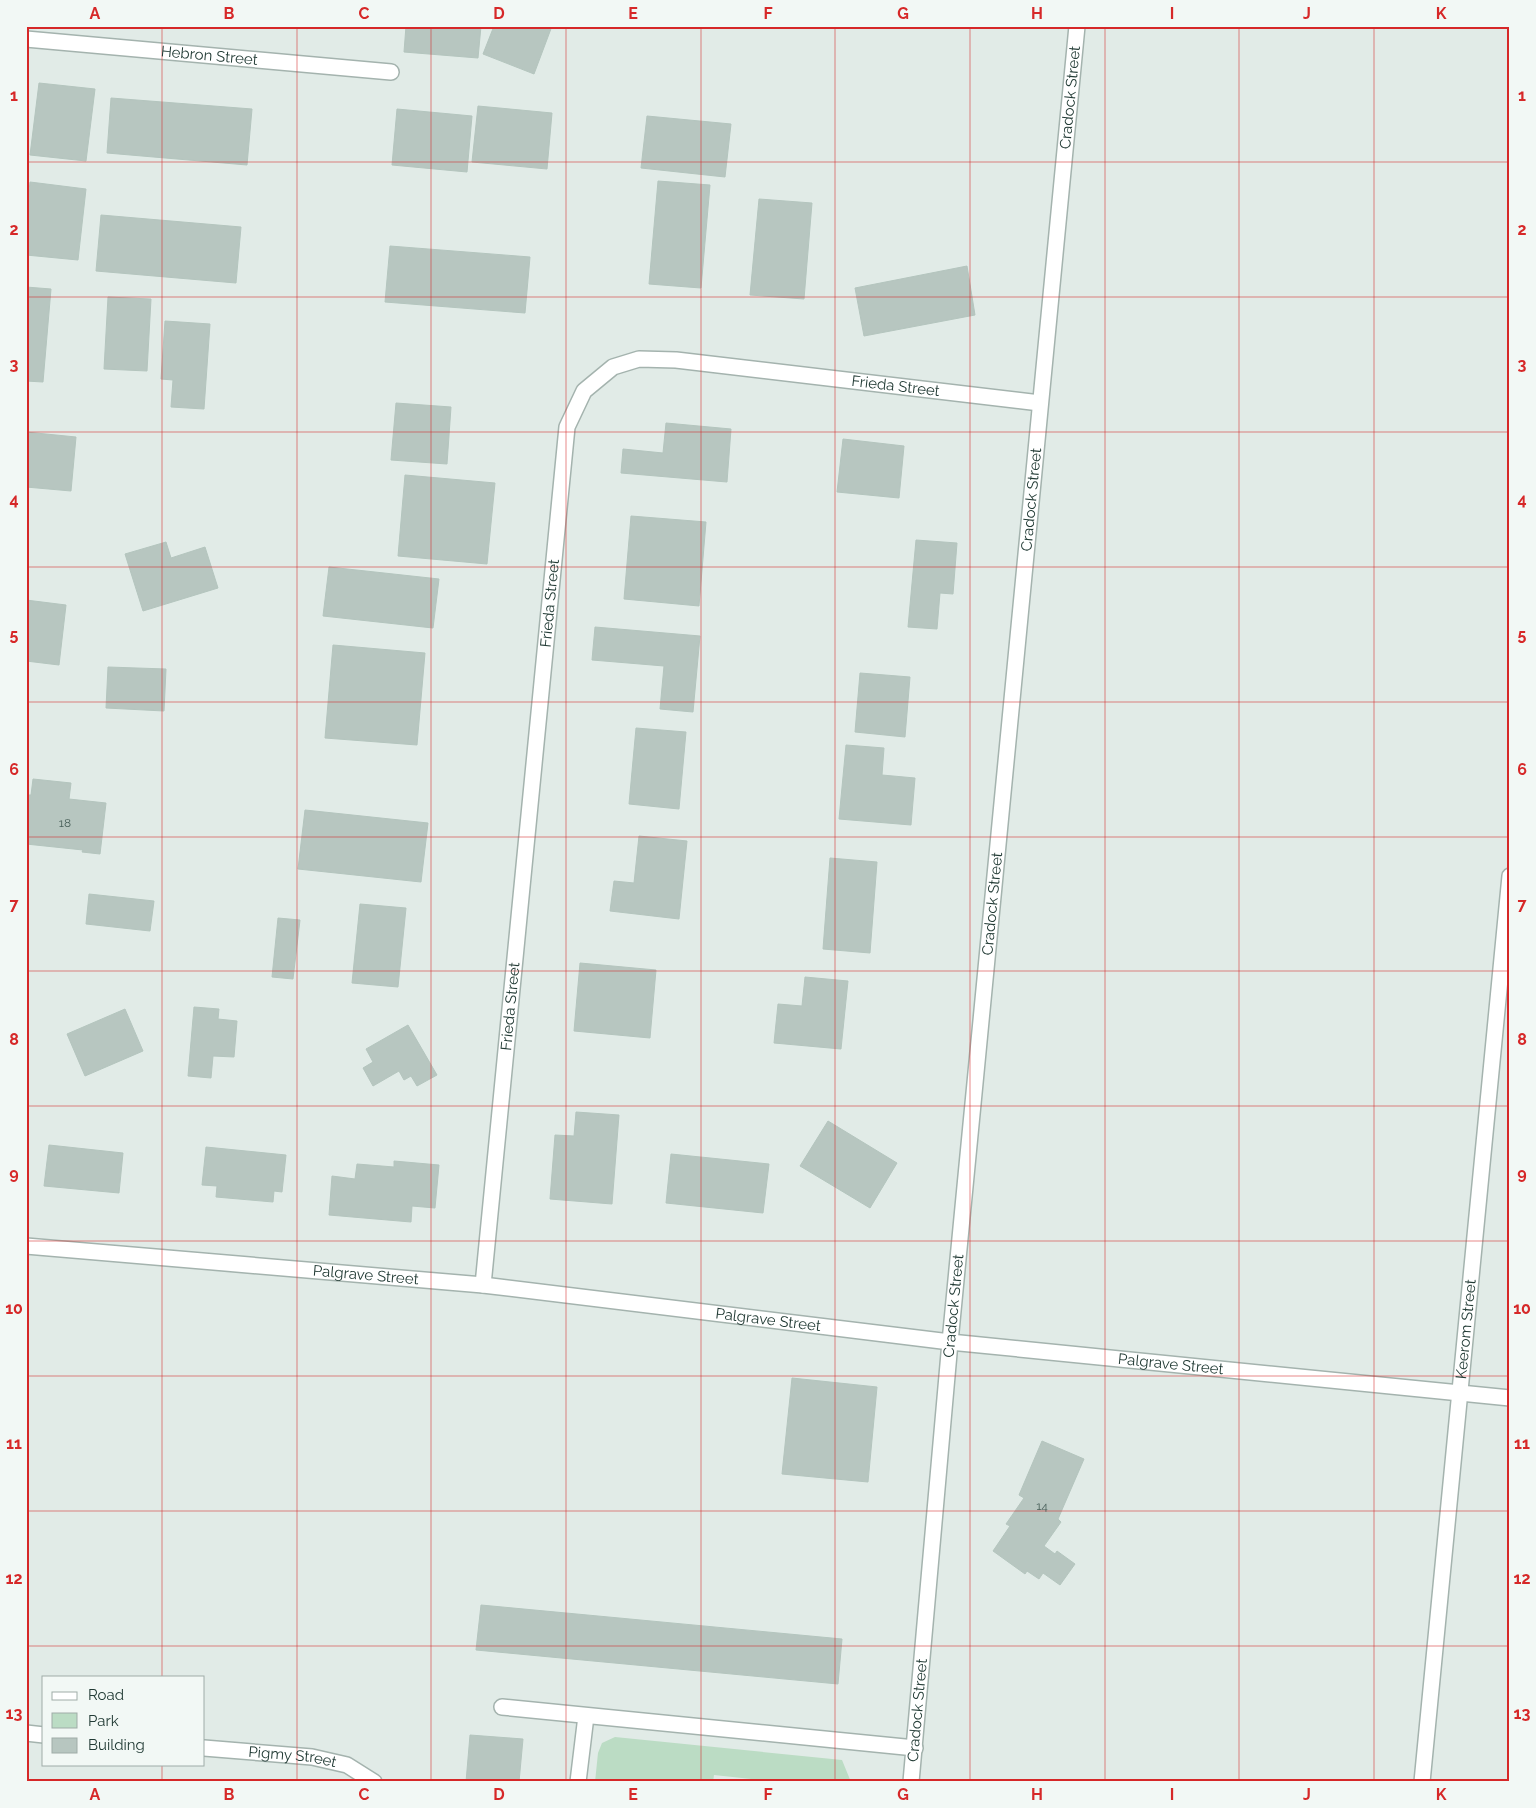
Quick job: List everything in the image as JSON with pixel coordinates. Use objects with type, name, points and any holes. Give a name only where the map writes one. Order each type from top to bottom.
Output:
[{"type":"street","name":"Cradock Street","points":[[911,1782],[950,1342],[1077,26]]},
{"type":"street","name":"Hebron Street","points":[[26,39],[391,72]]},
{"type":"street","name":"Frieda Street","points":[[483,1286],[567,426],[584,391],[614,367],[639,359],[676,360],[1040,403]]},
{"type":"street","name":"Keerom Street","points":[[1422,1782],[1510,876]]},
{"type":"street","name":"Palgrave Street","points":[[26,1246],[483,1286],[950,1342],[1510,1398]]},
{"type":"street","points":[[502,1707],[915,1748]]},
{"type":"street","points":[[578,1782],[586,1716]]},
{"type":"street","points":[[26,1733],[42,1735]]},
{"type":"street","name":"Pigmy Street","points":[[205,1748],[312,1757],[347,1765],[374,1782]]},
{"type":"green space","points":[[615,1737],[842,1760],[851,1782],[779,1782],[714,1775],[713,1782],[595,1782],[598,1753],[602,1743]]},
{"type":"building","points":[[406,26],[481,26],[478,58],[404,52]]},
{"type":"building","points":[[494,26],[552,26],[534,74],[483,54]]},
{"type":"building","points":[[39,83],[95,89],[86,161],[30,155]]},
{"type":"building","points":[[111,98],[252,109],[247,165],[107,153]]},
{"type":"building","points":[[478,106],[552,113],[547,169],[472,162]]},
{"type":"building","points":[[397,109],[472,116],[467,172],[392,165]]},
{"type":"building","points":[[647,116],[731,124],[725,177],[641,168]]},
{"type":"building","points":[[658,181],[710,185],[701,288],[649,284]]},
{"type":"building","points":[[30,182],[86,189],[78,260],[26,255],[26,216]]},
{"type":"building","points":[[759,199],[812,203],[804,299],[750,295]]},
{"type":"building","points":[[101,215],[241,227],[236,283],[96,271]]},
{"type":"building","points":[[390,246],[530,257],[525,313],[385,302]]},
{"type":"building","points":[[967,266],[975,315],[864,336],[855,288]]},
{"type":"building","points":[[26,287],[51,289],[43,382],[26,381]]},
{"type":"building","points":[[108,297],[151,299],[147,371],[104,369]]},
{"type":"building","points":[[165,321],[210,324],[204,409],[171,407],[173,380],[161,379]]},
{"type":"building","points":[[396,403],[451,407],[447,464],[391,460]]},
{"type":"building","points":[[666,423],[731,429],[727,482],[621,473],[623,449],[663,453]]},
{"type":"building","points":[[26,432],[76,437],[71,491],[26,487]]},
{"type":"building","points":[[843,439],[904,446],[899,498],[837,492]]},
{"type":"building","points":[[405,475],[495,483],[487,564],[398,556]]},
{"type":"building","points":[[631,516],[706,522],[699,606],[624,599]]},
{"type":"building","points":[[916,540],[957,543],[953,594],[940,593],[937,629],[908,627]]},
{"type":"building","points":[[166,542],[171,558],[205,547],[218,588],[143,611],[125,554]]},
{"type":"building","points":[[329,567],[439,579],[433,628],[323,616]]},
{"type":"building","points":[[26,600],[66,605],[59,665],[26,661]]},
{"type":"building","points":[[595,627],[700,636],[693,712],[660,709],[664,666],[592,660]]},
{"type":"building","points":[[333,645],[425,653],[417,745],[325,738]]},
{"type":"building","points":[[108,667],[166,669],[164,711],[106,708]]},
{"type":"building","points":[[860,673],[910,677],[905,737],[855,732]]},
{"type":"building","points":[[636,728],[686,732],[679,809],[629,804]]},
{"type":"building","points":[[846,745],[884,748],[882,775],[915,778],[911,825],[839,819]]},
{"type":"building","points":[[33,779],[71,783],[69,799],[106,803],[100,854],[82,852],[83,850],[26,844],[26,795],[31,795]]},
{"type":"building","points":[[305,810],[428,823],[421,882],[298,869]]},
{"type":"building","points":[[639,836],[687,841],[679,919],[610,911],[614,881],[634,883]]},
{"type":"building","points":[[830,858],[877,862],[870,953],[823,949]]},
{"type":"building","points":[[89,894],[154,901],[150,931],[86,924]]},
{"type":"building","points":[[360,904],[406,908],[398,987],[352,983]]},
{"type":"building","points":[[278,918],[300,920],[293,979],[272,977]]},
{"type":"building","points":[[580,963],[656,970],[650,1038],[574,1031]]},
{"type":"building","points":[[805,977],[848,981],[841,1049],[774,1043],[778,1004],[802,1006]]},
{"type":"building","points":[[194,1007],[219,1009],[218,1019],[237,1021],[234,1057],[213,1056],[211,1078],[188,1076]]},
{"type":"building","points":[[125,1009],[143,1051],[85,1076],[67,1034]]},
{"type":"building","points":[[408,1025],[437,1075],[417,1086],[411,1076],[404,1080],[399,1071],[373,1086],[363,1068],[373,1062],[366,1049]]},
{"type":"building","points":[[576,1112],[619,1115],[612,1204],[550,1199],[555,1135],[574,1136]]},
{"type":"building","points":[[828,1121],[897,1163],[870,1208],[800,1166]]},
{"type":"building","points":[[49,1145],[123,1153],[119,1193],[44,1186]]},
{"type":"building","points":[[206,1147],[286,1155],[282,1192],[274,1191],[273,1202],[216,1197],[217,1186],[202,1185]]},
{"type":"building","points":[[671,1154],[769,1164],[763,1213],[666,1203]]},
{"type":"building","points":[[394,1161],[439,1165],[435,1208],[412,1206],[411,1222],[329,1215],[332,1176],[355,1179],[357,1164],[394,1167]]},
{"type":"building","points":[[792,1378],[877,1387],[868,1482],[782,1474]]},
{"type":"building","points":[[1042,1441],[1084,1459],[1058,1519],[1061,1522],[1044,1546],[1055,1554],[1057,1551],[1075,1564],[1060,1585],[1043,1573],[1039,1579],[1027,1571],[1025,1574],[993,1551],[1010,1526],[1006,1524],[1024,1498],[1019,1495]]},
{"type":"building","points":[[481,1605],[842,1639],[838,1684],[476,1650]]},
{"type":"building","points":[[470,1735],[523,1739],[519,1782],[466,1782]]}]
